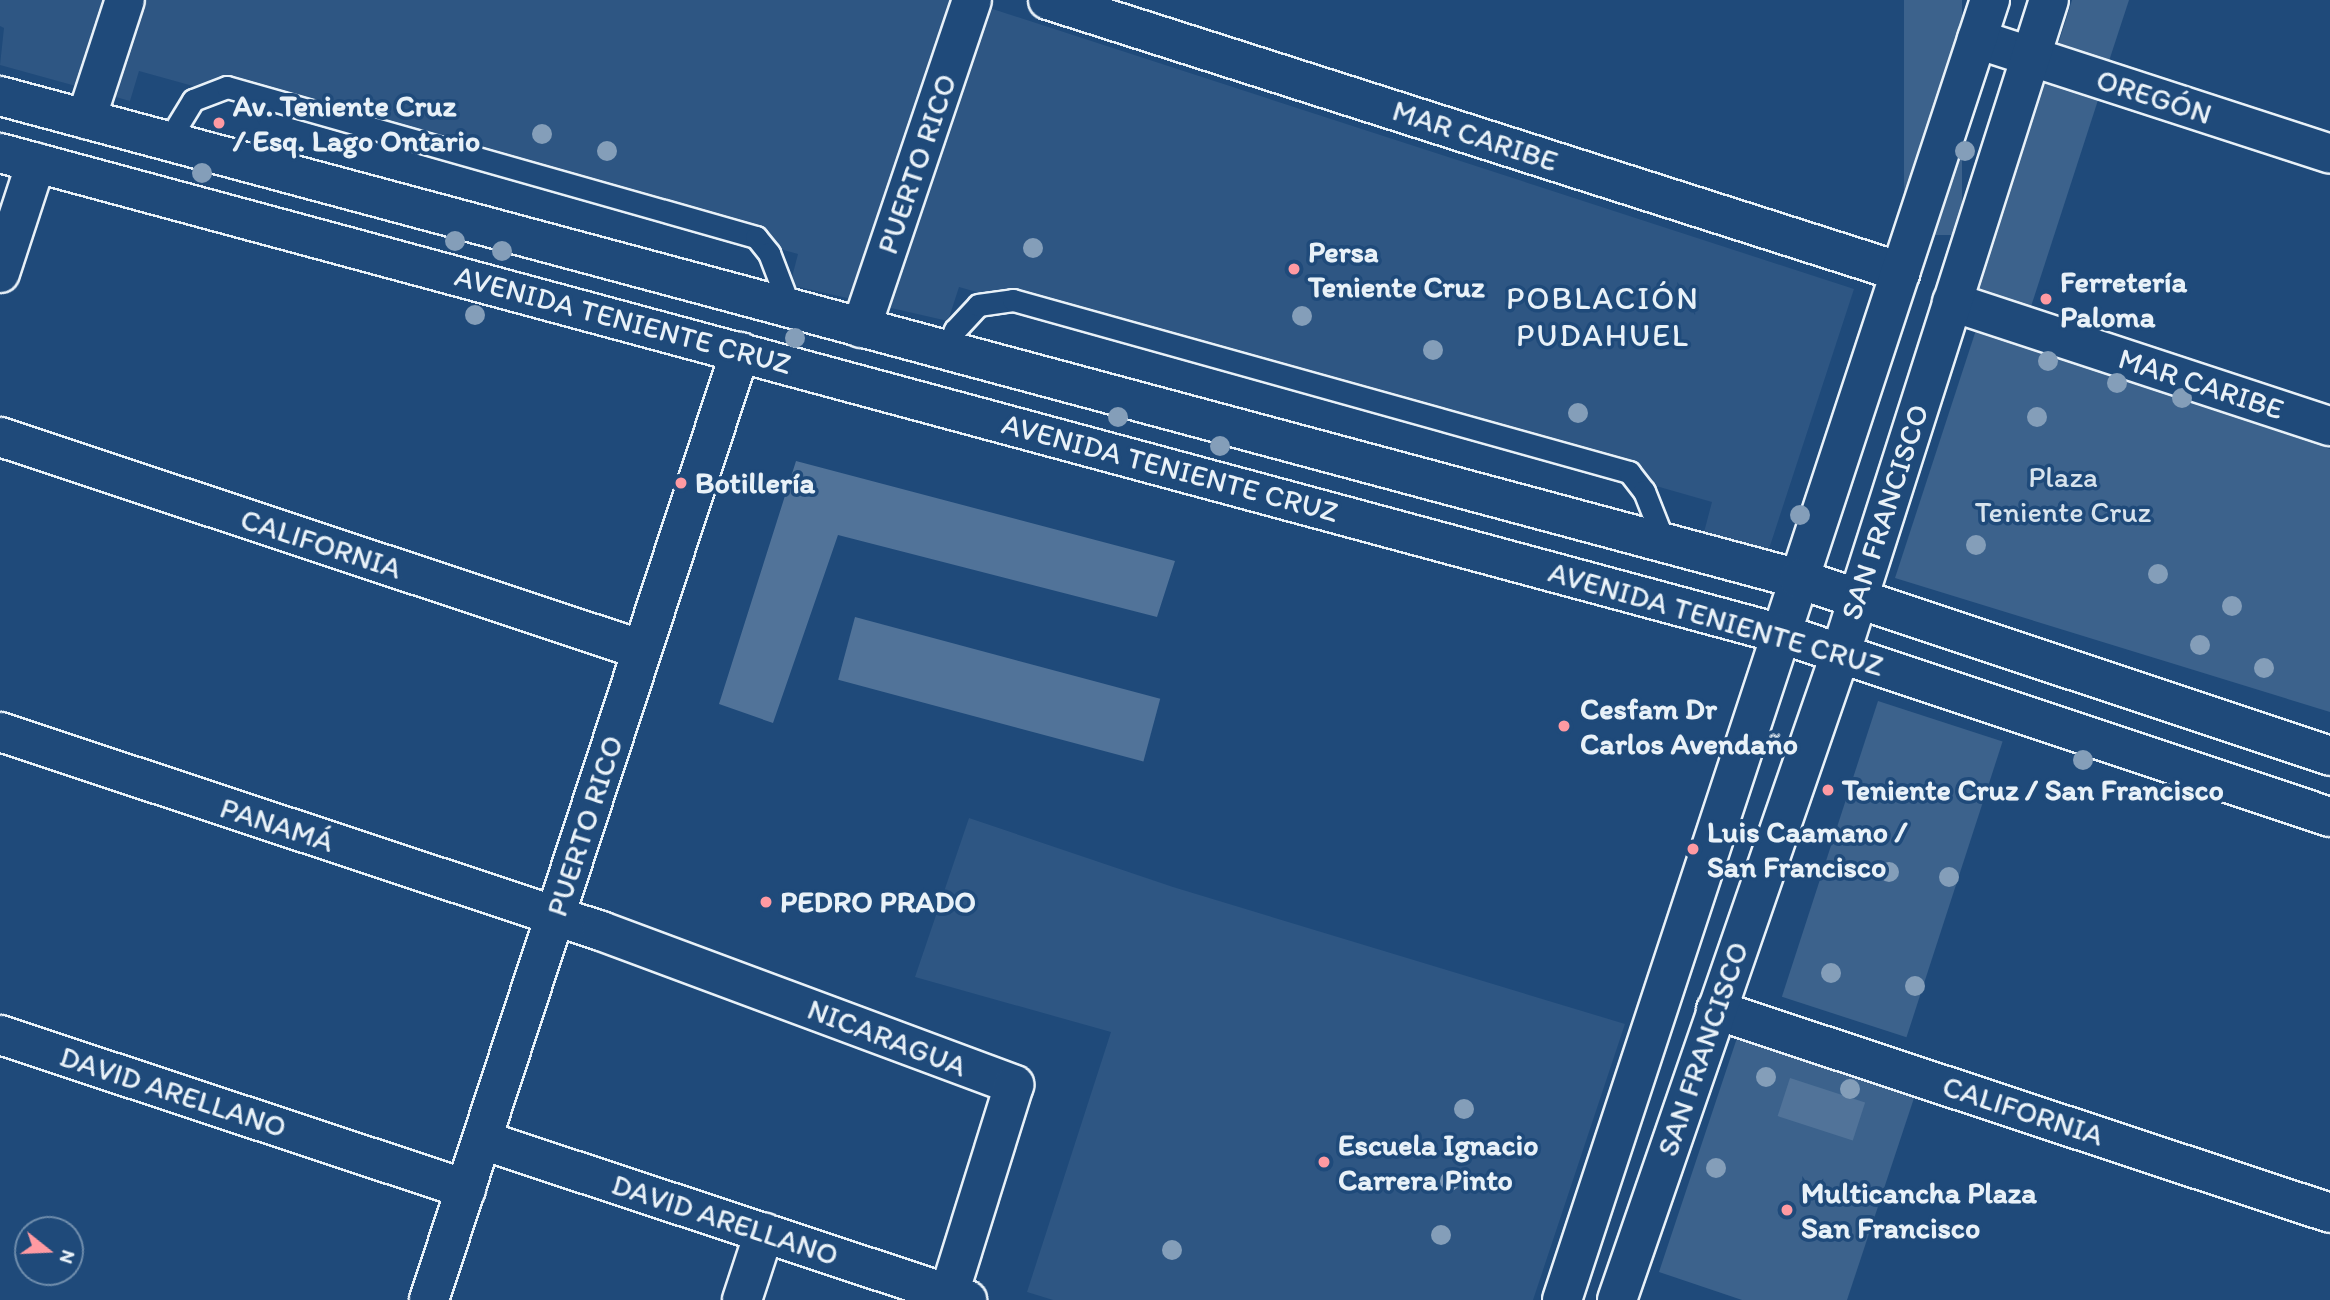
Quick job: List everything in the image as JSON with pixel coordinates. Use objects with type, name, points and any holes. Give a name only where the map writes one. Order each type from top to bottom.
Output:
[{"type":"main road","points":[[86,119],[125,0]]},
{"type":"main road","name":"PUERTO RICO","points":[[861,328],[972,0]]},
{"type":"main road","name":"MAR CARIBE","points":[[1048,0],[1901,272]]},
{"type":"main road","name":"SAN FRANCISCO","points":[[1562,1300],[1990,0]]},
{"type":"main road","name":"SAN FRANCISCO","points":[[1624,1298],[1716,1010],[1840,652],[2049,0]]},
{"type":"main road","name":"OREGÓN","points":[[1977,39],[2330,154]]},
{"type":"main road","name":"AVENIDA TENIENTE CRUZ","points":[[0,96],[1799,579],[2330,756]]},
{"type":"main road","name":"AVENIDA TENIENTE CRUZ","points":[[0,153],[1782,634],[2330,817]]},
{"type":"main road","points":[[0,273],[37,163]]},
{"type":"main road","name":"MAR CARIBE","points":[[1952,302],[2330,426]]},
{"type":"main road","name":"PUERTO RICO","points":[[429,1300],[740,352]]},
{"type":"main road","name":"CALIFORNIA","points":[[0,438],[642,650]]},
{"type":"main road","name":"PANAMÁ","points":[[0,732],[555,917]]},
{"type":"main road","name":"NICARAGUA","points":[[555,917],[1014,1085],[958,1297]]},
{"type":"main road","name":"CALIFORNIA","points":[[1716,1010],[2330,1213]]},
{"type":"main road","name":"DAVID ARELLANO","points":[[0,1035],[466,1189]]},
{"type":"main road","name":"DAVID ARELLANO","points":[[482,1140],[958,1297]]},
{"type":"main road","points":[[741,1300],[764,1233]]},
{"type":"lane","points":[[167,141],[193,100],[227,87],[756,237],[769,253],[790,308]]},
{"type":"lane","points":[[946,350],[955,330],[978,305],[1013,300],[1629,472],[1644,491],[1665,544]]},
{"type":"shaded area","name":"Persa Teniente Cruz","points":[[0,0],[965,0],[1854,289],[1767,555],[1703,536],[1712,502],[959,287],[948,321],[790,285],[798,254],[139,71],[130,101],[0,65],[4,28],[0,26]]},
{"type":"shaded area","name":"Escuela Ignacio Carrera Pinto","points":[[969,818],[1173,887],[1625,1024],[1533,1300],[1053,1300],[1027,1292],[1111,1032],[915,977]]},
{"type":"green space","points":[[1904,0],[1962,0],[1962,235],[1904,235]]},
{"type":"green space","points":[[2072,0],[2129,0],[2108,64],[2057,48]]},
{"type":"green space","points":[[2044,82],[2098,100],[2030,310],[1976,292]]},
{"type":"green space","name":"Plaza Teniente Cruz","points":[[1976,330],[2330,449],[2330,712],[1895,578]]},
{"type":"green space","points":[[1878,701],[2003,741],[1906,1037],[1782,997]]},
{"type":"green space","points":[[1737,1038],[1914,1098],[1847,1300],[1742,1300],[1659,1272]]},
{"type":"building","points":[[796,461],[1175,561],[1157,617],[838,535],[773,723],[719,704]]},
{"type":"building","points":[[855,617],[1160,699],[1143,762],[838,680]]},
{"type":"building","points":[[1790,1078],[1865,1102],[1853,1140],[1778,1116]]},
{"type":"place","name":"Av. Teniente Cruz / Esq. Lago Ontario","points":[[219,123]]},
{"type":"place","name":"Persa Teniente Cruz","points":[[1294,269]]},
{"type":"place","name":"Ferretería Paloma","points":[[2046,299]]},
{"type":"place","name":"Botillería","points":[[681,483]]},
{"type":"place","name":"Cesfam Dr Carlos Avendaño","points":[[1564,726]]},
{"type":"place","name":"Teniente Cruz / San Francisco","points":[[1828,790]]},
{"type":"place","name":"Luis Caamano / San Francisco","points":[[1693,849]]},
{"type":"place","name":"PEDRO PRADO","points":[[766,902]]},
{"type":"place","name":"Escuela Ignacio Carrera Pinto","points":[[1324,1162]]},
{"type":"place","name":"Multicancha Plaza San Francisco","points":[[1787,1210]]},
{"type":"district","name":"POBLACIÓN PUDAHUEL","points":[[1603,318]]}]
